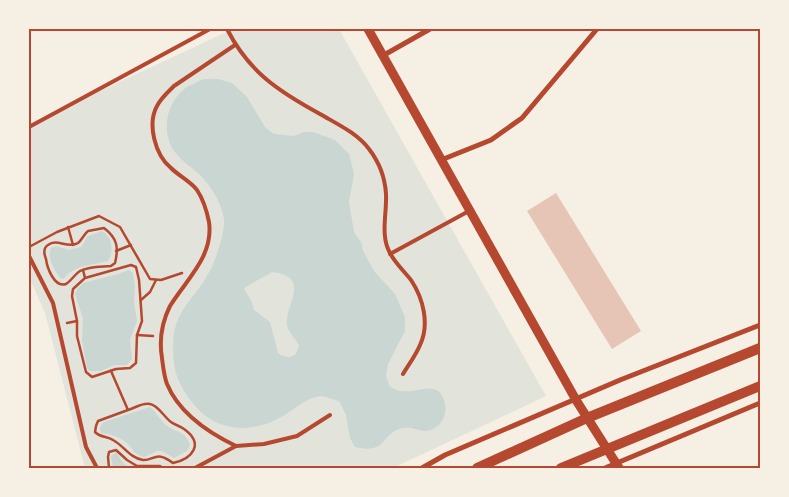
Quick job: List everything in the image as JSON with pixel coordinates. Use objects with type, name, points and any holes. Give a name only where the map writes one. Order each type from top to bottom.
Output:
[{"type":"main road","points":[[477,468],[587,418],[760,348]]},
{"type":"main road","points":[[561,468],[760,386]]},
{"type":"street","points":[[368,29],[576,400],[617,466]]},
{"type":"street","points":[[384,55],[430,29]]},
{"type":"street","points":[[441,160],[491,140],[522,118],[597,29]]},
{"type":"street","points":[[422,468],[446,455],[620,380],[760,325]]},
{"type":"street","points":[[605,468],[617,466],[760,403]]},
{"type":"lane","points":[[29,127],[210,29]]},
{"type":"lane","points":[[227,29],[235,45],[254,69],[266,80],[299,103],[353,134],[367,146],[378,162],[386,193],[386,243],[390,254],[412,282],[421,299],[425,319],[421,343],[403,374]]},
{"type":"lane","points":[[235,45],[174,86],[166,94],[156,108],[153,141],[169,168],[186,180],[197,191],[209,223],[208,243],[198,268],[170,307],[162,327],[161,351],[167,384],[183,409],[196,422],[236,446]]},
{"type":"lane","points":[[390,254],[469,211]]},
{"type":"lane","points":[[29,256],[53,303],[86,447],[97,468]]},
{"type":"lane","points":[[195,468],[236,446],[264,444],[297,436],[330,415]]},
{"type":"path","points":[[29,247],[68,227],[99,216],[120,227],[150,279],[162,280],[198,268]]},
{"type":"path","points":[[68,227],[73,245]]},
{"type":"path","points":[[104,228],[116,240],[116,251],[115,263],[111,266],[78,272],[67,284],[57,282],[51,275],[44,254],[48,245],[54,243],[73,245],[80,241],[88,231],[104,228]]},
{"type":"path","points":[[116,251],[131,245]]},
{"type":"path","points":[[131,265],[136,267],[138,273],[140,300],[142,321],[137,335],[138,350],[136,363],[130,368],[116,369],[92,376],[86,372],[77,336],[77,317],[72,296],[73,289],[85,278],[131,265]]},
{"type":"path","points":[[83,270],[85,278]]},
{"type":"path","points":[[140,300],[150,292],[156,280]]},
{"type":"path","points":[[137,335],[161,337]]},
{"type":"path","points":[[111,371],[128,410]]},
{"type":"path","points":[[146,403],[154,405],[176,426],[184,429],[189,434],[196,448],[194,452],[182,461],[173,463],[162,456],[145,460],[135,457],[112,439],[99,436],[95,432],[98,420],[128,410],[146,403]]},
{"type":"path","points":[[109,468],[108,457],[109,452],[112,450],[116,450],[132,463],[142,466],[160,466],[162,468]]},
{"type":"path","points":[[132,463],[135,457]]},
{"type":"shaded area","points":[[233,29],[339,29],[546,396],[393,468],[85,468],[45,313],[29,277],[29,124]]},
{"type":"shaded area","points":[[204,79],[218,79],[232,83],[247,97],[265,127],[274,134],[294,136],[304,132],[313,132],[335,140],[349,154],[354,174],[349,202],[354,232],[361,242],[363,251],[374,271],[395,294],[405,317],[405,331],[388,364],[386,376],[390,387],[398,391],[428,388],[438,391],[442,396],[446,409],[441,422],[434,429],[424,431],[402,428],[395,431],[378,446],[365,449],[355,447],[350,438],[346,415],[339,401],[321,396],[315,397],[272,422],[242,428],[231,427],[212,420],[203,414],[188,397],[180,384],[175,370],[173,339],[182,311],[204,281],[214,263],[221,240],[224,220],[219,201],[207,183],[172,148],[167,131],[167,123],[171,106],[180,92]],"holes":[[[272,272],[284,275],[291,280],[294,286],[287,325],[299,346],[295,355],[290,357],[282,356],[278,353],[270,322],[254,310],[251,300],[244,289]]]},
{"type":"shaded area","points":[[102,231],[110,240],[112,249],[108,261],[80,267],[63,279],[60,278],[53,267],[51,248],[56,246],[69,250],[81,247],[88,236]]},
{"type":"shaded area","points":[[129,270],[133,273],[137,321],[130,340],[132,359],[127,365],[114,365],[101,371],[90,371],[87,368],[82,341],[83,318],[75,294],[83,283]]},
{"type":"shaded area","points":[[150,407],[166,425],[186,437],[190,445],[187,451],[174,458],[162,451],[157,451],[144,457],[136,453],[122,439],[101,433],[100,427],[104,422]]},
{"type":"shaded area","points":[[116,452],[124,464],[131,468],[113,468],[111,456]]},
{"type":"building","points":[[556,193],[641,331],[612,349],[527,211]]}]
